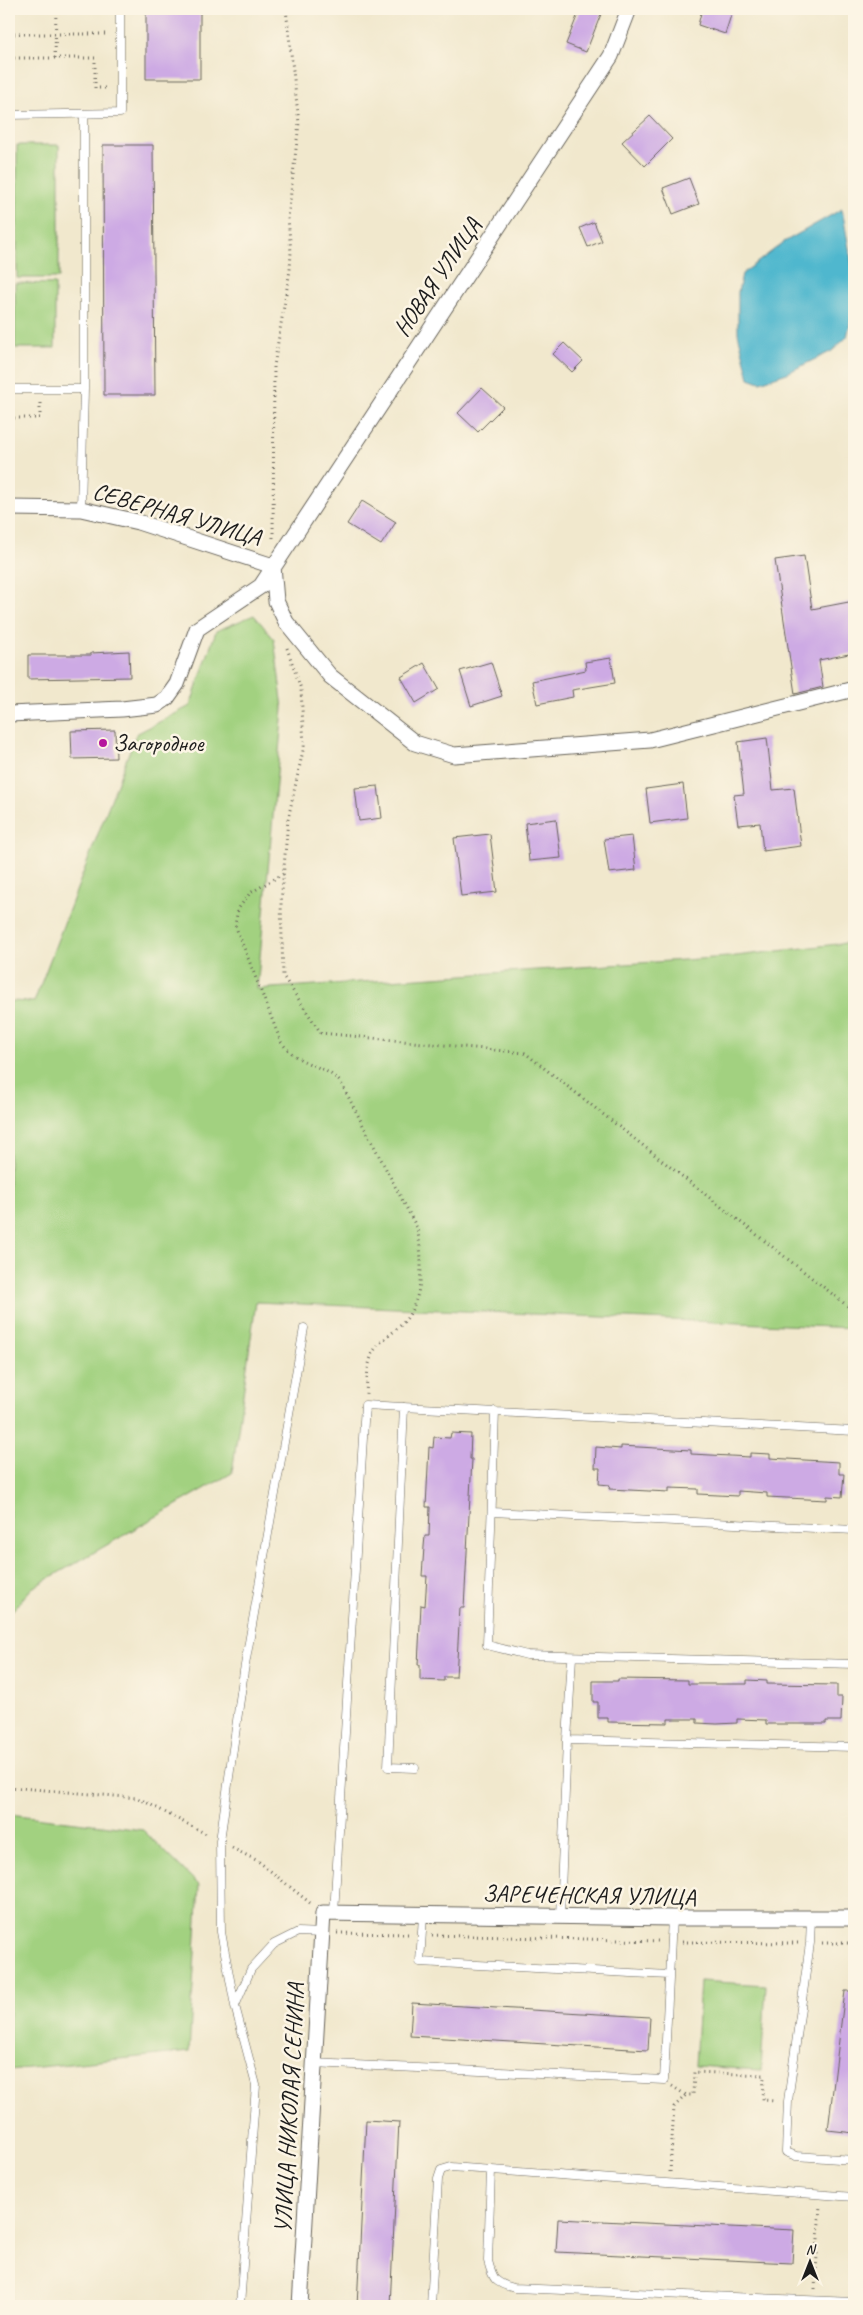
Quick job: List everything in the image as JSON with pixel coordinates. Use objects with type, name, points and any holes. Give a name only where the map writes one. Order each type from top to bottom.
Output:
[{"type":"street","name":"НОВАЯ УЛИЦА","points":[[9,714],[122,709],[157,705],[167,698],[177,684],[197,629],[261,586],[611,56],[629,9]]},
{"type":"street","name":"СЕВЕРНАЯ УЛИЦА","points":[[9,508],[81,509],[138,522],[273,566]]},
{"type":"street","points":[[273,566],[276,601],[286,622],[330,676],[415,743],[454,755],[650,740],[854,689]]},
{"type":"street","name":"ЗАРЕЧЕНСКАЯ УЛИЦА","points":[[329,1913],[422,1916],[854,1918]]},
{"type":"street","name":"УЛИЦА НИКОЛАЯ СЕНИНА","points":[[300,2306],[322,1933],[329,1913]]},
{"type":"lane","points":[[9,115],[120,113],[120,9]]},
{"type":"lane","points":[[81,509],[84,390],[84,115]]},
{"type":"lane","points":[[9,389],[84,390]]},
{"type":"lane","points":[[240,2306],[256,2085],[235,2006],[221,1932],[220,1842],[244,1671],[304,1328]]},
{"type":"lane","points":[[329,1913],[365,1405],[854,1431]]},
{"type":"lane","points":[[404,1407],[388,1767],[415,1768]]},
{"type":"lane","points":[[495,1411],[487,1645],[527,1656],[854,1664]]},
{"type":"lane","points":[[493,1512],[854,1530]]},
{"type":"lane","points":[[560,1917],[572,1657]]},
{"type":"lane","points":[[567,1740],[854,1747]]},
{"type":"lane","points":[[422,1916],[420,1962],[669,1975]]},
{"type":"lane","points":[[314,2063],[664,2080],[672,1918]]},
{"type":"lane","points":[[810,1918],[810,1943],[788,2101],[786,2152],[796,2156],[854,2160]]},
{"type":"lane","points":[[235,2006],[251,1968],[274,1944],[298,1932],[322,1933]]},
{"type":"lane","points":[[431,2306],[438,2179],[441,2170],[451,2167],[854,2197]]},
{"type":"lane","points":[[490,2170],[488,2261],[491,2274],[499,2284],[514,2288],[854,2302]]},
{"type":"path","points":[[55,58],[56,9]]},
{"type":"path","points":[[273,566],[274,366],[290,270],[291,252],[288,218],[299,123],[286,9]]},
{"type":"path","points":[[9,34],[120,34]]},
{"type":"path","points":[[9,58],[95,58],[96,88],[120,88]]},
{"type":"path","points":[[9,418],[40,418],[40,390]]},
{"type":"path","points":[[286,622],[287,653],[301,689],[304,746],[288,819],[281,904],[283,976],[320,1033],[525,1052],[854,1311]]},
{"type":"path","points":[[283,874],[250,893],[238,909],[236,925],[281,1042],[293,1055],[311,1065],[332,1073],[341,1083],[417,1228],[422,1251],[419,1293],[405,1321],[375,1349],[369,1366],[365,1405]]},
{"type":"path","points":[[9,1787],[138,1798],[258,1861],[329,1913]]},
{"type":"path","points":[[337,1942],[337,1933],[670,1942],[854,1943]]},
{"type":"path","points":[[664,2080],[686,2095],[693,2095],[694,2072],[764,2076],[763,2100],[788,2101]]},
{"type":"path","points":[[670,2183],[674,2107],[686,2095]]},
{"type":"path","points":[[815,2300],[820,2194]]},
{"type":"green space","points":[[17,145],[59,145],[59,278],[17,278]]},
{"type":"green space","points":[[15,283],[55,284],[55,348],[15,348]]},
{"type":"green space","points":[[254,615],[274,639],[283,708],[257,989],[728,957],[854,942],[854,1328],[256,1302],[232,1473],[32,1588],[9,1614],[9,1001],[34,1002],[136,734],[190,706],[216,631]]},
{"type":"green space","points":[[9,1814],[143,1830],[199,1885],[189,2052],[9,2070]]},
{"type":"green space","points":[[700,1981],[766,1985],[761,2070],[695,2066]]},
{"type":"water","points":[[842,209],[854,276],[854,307],[847,337],[832,351],[787,373],[760,382],[749,378],[738,333],[738,292],[742,274],[784,242]]},
{"type":"building","points":[[146,9],[200,9],[200,79],[146,79]]},
{"type":"building","points":[[580,9],[603,9],[586,52],[566,44]]},
{"type":"building","points":[[702,9],[733,9],[725,34],[698,25]]},
{"type":"building","points":[[650,116],[672,139],[645,166],[622,142]]},
{"type":"building","points":[[103,145],[153,145],[155,395],[104,395]]},
{"type":"building","points":[[689,178],[699,204],[673,214],[663,188]]},
{"type":"building","points":[[594,222],[602,241],[588,247],[580,228]]},
{"type":"building","points":[[564,343],[583,361],[572,372],[553,354]]},
{"type":"building","points":[[482,388],[503,407],[478,432],[458,413]]},
{"type":"building","points":[[362,501],[396,522],[381,545],[347,524]]},
{"type":"building","points":[[804,556],[812,609],[854,601],[854,653],[819,660],[823,687],[795,694],[775,560]]},
{"type":"building","points":[[129,651],[130,677],[28,679],[28,655],[91,655],[91,653]]},
{"type":"building","points":[[611,658],[615,683],[572,690],[573,697],[537,704],[532,681],[586,670],[585,662]]},
{"type":"building","points":[[491,662],[502,696],[471,706],[460,671]]},
{"type":"building","points":[[424,663],[439,689],[416,703],[401,677]]},
{"type":"building","points":[[115,730],[116,758],[72,759],[71,731]]},
{"type":"building","points":[[767,738],[773,790],[794,788],[801,846],[763,851],[760,823],[738,825],[734,795],[744,794],[738,742]]},
{"type":"building","points":[[683,784],[687,818],[650,823],[646,789]]},
{"type":"building","points":[[378,786],[382,818],[359,821],[355,788]]},
{"type":"building","points":[[556,819],[561,858],[529,861],[525,823]]},
{"type":"building","points":[[490,834],[497,892],[461,896],[454,838]]},
{"type":"building","points":[[632,836],[636,870],[609,873],[604,839]]},
{"type":"building","points":[[451,1433],[471,1434],[470,1459],[472,1459],[464,1608],[460,1608],[456,1677],[444,1677],[444,1681],[420,1680],[420,1665],[418,1665],[421,1605],[425,1606],[427,1576],[422,1576],[425,1536],[429,1536],[430,1507],[426,1507],[429,1447],[433,1448],[434,1437],[450,1438]]},
{"type":"building","points":[[621,1446],[691,1450],[691,1454],[750,1457],[750,1453],[770,1454],[770,1458],[839,1462],[839,1474],[844,1474],[842,1497],[827,1496],[827,1500],[767,1497],[767,1493],[738,1491],[738,1496],[698,1494],[698,1489],[669,1488],[669,1492],[609,1489],[610,1485],[599,1484],[600,1468],[595,1468],[596,1447],[621,1449]]},
{"type":"building","points":[[618,1679],[688,1680],[688,1684],[747,1684],[747,1680],[767,1681],[767,1684],[837,1685],[837,1697],[842,1697],[841,1721],[826,1721],[826,1724],[766,1724],[766,1720],[737,1719],[737,1723],[717,1724],[697,1723],[697,1719],[668,1719],[668,1723],[608,1722],[608,1718],[598,1718],[598,1702],[593,1702],[593,1681],[618,1681]]},
{"type":"building","points":[[845,1991],[854,1991],[854,2133],[828,2130]]},
{"type":"building","points":[[412,2003],[650,2017],[648,2050],[410,2036]]},
{"type":"building","points":[[366,2120],[399,2122],[390,2306],[357,2306]]},
{"type":"building","points":[[558,2219],[794,2230],[792,2263],[556,2252]]},
{"type":"place","name":"Загородное","points":[[103,743]]}]
